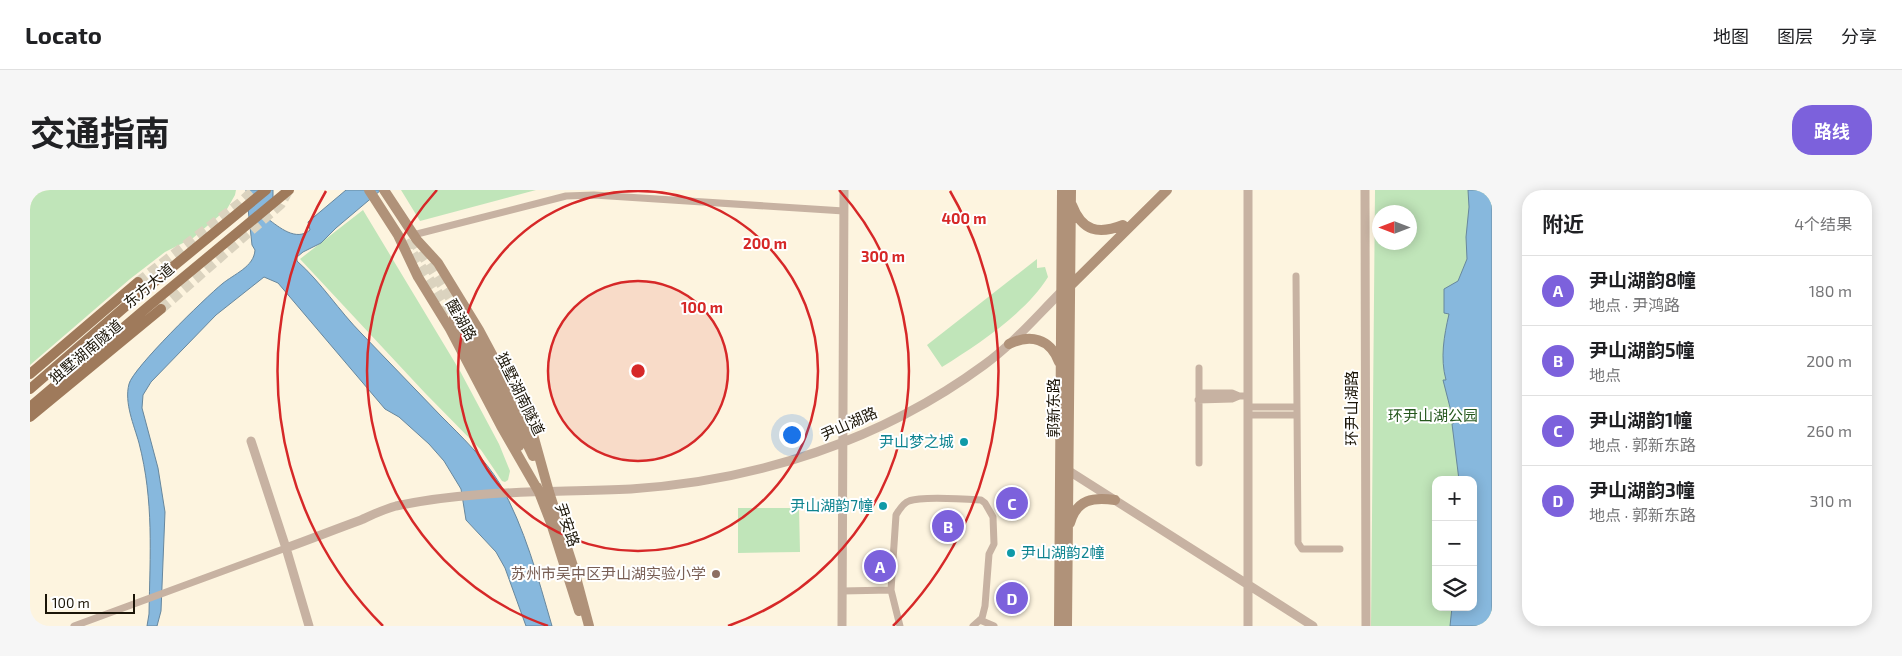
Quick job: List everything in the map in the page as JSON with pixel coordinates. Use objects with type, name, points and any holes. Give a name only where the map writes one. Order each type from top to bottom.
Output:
[{"type":"main road","name":"东方大道","points":[[30,389],[266,190]]},
{"type":"main road","name":"东方大道","points":[[30,407],[289,190]]},
{"type":"main road","name":"醒湖路","points":[[369,190],[398,236],[418,277],[450,329],[501,426],[544,492]]},
{"type":"main road","name":"郭新东路","points":[[1059,626],[1064,471],[1066,286],[1062,190]]},
{"type":"main road","points":[[1066,286],[1123,225],[1159,190]]},
{"type":"main road","points":[[1066,286],[1168,190]]},
{"type":"main road","name":"醒湖路","points":[[386,193],[413,235],[438,264],[493,354],[534,438],[544,492]]},
{"type":"main road","name":"郭新东路","points":[[1067,626],[1068,532],[1060,365],[1070,195]]},
{"type":"main road","points":[[1070,195],[1078,217],[1089,227],[1105,231],[1123,225]]},
{"type":"main road","name":"独墅湖南隧道","points":[[30,374],[138,282]]},
{"type":"main road","name":"独墅湖南隧道","points":[[30,417],[161,309]]},
{"type":"main road","name":"独墅湖南隧道","points":[[457,315],[475,337],[496,377],[544,492]]},
{"type":"main road","points":[[1009,344],[1028,338],[1042,342],[1053,349],[1060,365]]},
{"type":"main road","name":"尹安路","points":[[544,492],[551,523],[583,626]]},
{"type":"main road","name":"尹安路","points":[[544,492],[573,566],[589,626]]},
{"type":"main road","points":[[1068,532],[1075,512],[1084,503],[1100,498],[1115,500]]},
{"type":"street","points":[[842,626],[844,190]]},
{"type":"street","points":[[1248,190],[1244,396],[1248,411],[1248,626]]},
{"type":"street","name":"环尹山湖路","points":[[1365,190],[1366,626]]},
{"type":"street","points":[[413,235],[566,196],[594,195],[844,212]]},
{"type":"street","points":[[1296,276],[1298,543],[1304,549],[1340,549]]},
{"type":"street","name":"尹山湖路","points":[[286,548],[394,507],[459,496],[632,489],[691,484],[736,476],[842,444],[938,396],[985,364],[1009,344],[1066,286]]},
{"type":"street","points":[[1199,368],[1199,463]]},
{"type":"street","points":[[1199,397],[1232,393],[1244,396]]},
{"type":"street","points":[[1248,411],[1297,407]]},
{"type":"street","points":[[1248,411],[1297,415]]},
{"type":"street","points":[[251,441],[309,626]]},
{"type":"street","points":[[1064,471],[1115,500],[1313,626]]},
{"type":"street","points":[[900,626],[892,590],[896,515],[901,506],[909,500],[934,499],[981,500],[986,503],[993,517],[994,544],[989,554],[985,606],[980,620],[973,626]]},
{"type":"street","points":[[74,626],[286,548]]},
{"type":"street","points":[[842,591],[892,590]]},
{"type":"street","points":[[980,620],[994,626]]},
{"type":"green space","points":[[30,190],[236,190],[227,209],[193,238],[165,252],[130,279],[30,365]]},
{"type":"green space","points":[[401,190],[536,190],[420,221]]},
{"type":"green space","name":"环尹山湖公园","points":[[1375,190],[1492,190],[1492,626],[1371,626],[1374,250],[1417,250],[1417,205],[1375,205]]},
{"type":"green space","points":[[363,210],[460,371],[499,444],[510,471],[508,480],[505,482],[502,481],[481,450],[300,259]]},
{"type":"green space","points":[[1037,259],[1037,268],[1045,267],[1048,277],[1039,290],[1000,327],[942,367],[927,345]]},
{"type":"green space","points":[[738,508],[799,508],[800,552],[738,553]]},
{"type":"water","points":[[246,190],[273,190],[273,207],[267,215],[268,219],[288,232],[299,234],[310,230],[308,222],[346,190],[381,190],[321,243],[297,257],[297,261],[354,325],[472,448],[494,474],[509,501],[524,536],[552,626],[526,626],[505,568],[496,552],[466,520],[461,489],[444,461],[429,444],[399,417],[385,409],[278,283],[264,277],[216,315],[151,382],[143,395],[142,408],[158,468],[165,512],[161,611],[157,626],[147,626],[150,570],[149,507],[144,465],[129,406],[129,384],[143,364],[186,318],[222,284],[243,270],[251,261],[255,250],[252,245]]},
{"type":"water","points":[[1468,190],[1492,190],[1492,626],[1450,626],[1452,611],[1477,611],[1477,476],[1458,476],[1452,424],[1454,423],[1443,380],[1446,380],[1443,355],[1449,314],[1444,313],[1444,289],[1458,281],[1467,259],[1466,237],[1469,207]]},
{"type":"tunnel","points":[[138,282],[254,190]]},
{"type":"tunnel","points":[[161,309],[281,204],[288,191]]},
{"type":"tunnel","points":[[412,239],[459,312]]},
{"type":"tunnel","points":[[405,241],[454,318]]},
{"type":"place","name":"尹山梦之城","points":[[964,442]]},
{"type":"place","name":"尹山湖韵1幢","points":[[1012,503]]},
{"type":"place","name":"尹山湖韵7幢","points":[[883,506]]},
{"type":"place","name":"尹山湖韵5幢","points":[[948,526]]},
{"type":"place","name":"尹山湖韵2幢","points":[[1011,553]]},
{"type":"place","name":"尹山湖韵8幢","points":[[880,566]]},
{"type":"place","name":"苏州市吴中区尹山湖实验小学","points":[[716,574]]},
{"type":"place","name":"尹山湖韵3幢","points":[[1012,598]]}]
